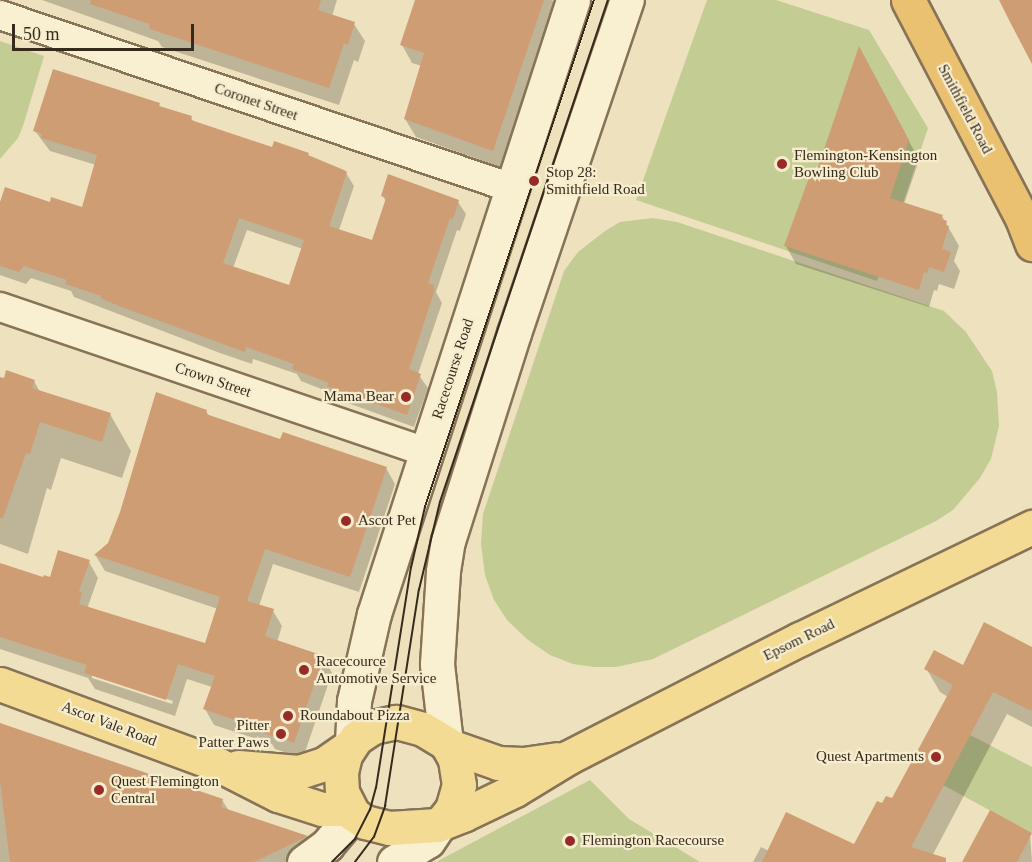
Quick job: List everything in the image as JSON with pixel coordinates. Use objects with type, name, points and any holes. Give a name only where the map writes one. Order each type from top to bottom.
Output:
[{"type":"highway","name":"Smithfield Road","points":[[916,3],[1028,231]]},
{"type":"main road","name":"Racecourse Road","points":[[351,744],[354,701],[374,614],[573,0]]},
{"type":"main road","points":[[446,744],[423,729],[396,722],[374,727],[351,744],[341,773],[342,792],[351,812],[365,822],[389,828],[441,823],[452,809],[459,784],[455,759],[446,744],[437,679],[445,555],[471,465],[627,0]]},
{"type":"main road","points":[[512,188],[558,203]]},
{"type":"main road","name":"Epsom Road","points":[[394,862],[428,841],[441,823],[515,790],[568,757],[800,639],[1032,527]]},
{"type":"main road","points":[[982,551],[1032,546]]},
{"type":"main road","name":"Ascot Vale Road","points":[[0,684],[219,765],[253,784],[313,807],[351,812]]},
{"type":"main road","name":"Ascot Vale Road","points":[[219,765],[299,772],[317,768],[351,744]]},
{"type":"main road","name":"Epsom Road","points":[[446,744],[476,757],[511,765],[568,757]]},
{"type":"main road","points":[[304,862],[327,846],[351,812]]},
{"type":"street","name":"Coronet Street","points":[[0,15],[512,188]]},
{"type":"street","name":"Crown Street","points":[[0,307],[426,452]]},
{"type":"green space","name":"Flemington-Kensington Bowling Club","points":[[707,0],[776,0],[869,30],[928,128],[877,281],[636,200]]},
{"type":"green space","points":[[0,41],[44,56],[18,138],[0,159]]},
{"type":"green space","points":[[653,218],[677,222],[944,311],[966,332],[992,371],[997,392],[999,426],[991,459],[980,478],[953,510],[936,521],[653,659],[616,667],[573,664],[550,655],[528,640],[507,620],[494,600],[485,575],[481,544],[483,514],[564,271],[578,252],[620,222]]},
{"type":"green space","points":[[970,735],[1032,767],[1032,833],[943,785]]},
{"type":"green space","name":"Flemington Racecourse","points":[[590,780],[629,819],[700,862],[436,862]]},
{"type":"building","points":[[91,0],[321,0],[318,10],[355,22],[348,45],[344,43],[329,88],[150,29],[149,24],[90,4]]},
{"type":"building","points":[[415,0],[544,0],[493,151],[404,119],[424,53],[400,45]]},
{"type":"building","points":[[999,0],[1032,0],[1032,64],[1010,22]]},
{"type":"building","points":[[859,46],[909,140],[890,198],[943,215],[941,219],[947,221],[946,225],[949,226],[942,249],[951,252],[944,272],[929,267],[927,273],[924,272],[919,290],[784,246],[811,172],[816,173]]},
{"type":"building","points":[[53,69],[160,103],[159,106],[192,116],[191,120],[272,147],[274,141],[309,153],[308,155],[344,170],[347,172],[329,226],[372,240],[386,198],[381,196],[388,174],[459,200],[453,219],[450,218],[428,283],[434,285],[435,289],[409,369],[421,374],[407,415],[327,386],[329,383],[292,369],[294,364],[246,347],[245,352],[119,306],[100,298],[101,296],[65,284],[67,280],[24,266],[19,272],[0,266],[0,202],[5,187],[50,202],[51,197],[82,207],[97,155],[41,138],[42,134],[33,131]],"holes":[[[239,218],[304,240],[289,285],[223,263]]]},
{"type":"building","points":[[6,370],[35,380],[32,388],[111,413],[102,442],[40,422],[30,454],[26,453],[3,518],[0,518],[0,377],[4,378]]},
{"type":"building","points":[[156,392],[207,410],[206,414],[280,439],[283,432],[387,467],[350,577],[265,549],[247,601],[274,609],[265,636],[324,656],[294,743],[264,733],[265,730],[203,709],[215,676],[178,664],[166,700],[84,673],[87,665],[0,637],[0,563],[43,577],[44,575],[50,577],[58,550],[90,560],[79,591],[82,593],[79,604],[205,643],[220,597],[94,555],[108,543],[120,512]]},
{"type":"building","name":"Quest Apartments","points":[[984,622],[1032,647],[1032,711],[993,692],[911,847],[946,858],[946,862],[762,862],[786,812],[854,844],[877,801],[882,803],[886,796],[892,798],[953,685],[924,669],[934,650],[963,665]]},
{"type":"building","name":"Quest Flemington Central","points":[[0,723],[223,799],[221,807],[308,836],[254,862],[10,862],[0,781]]},
{"type":"building","points":[[990,810],[1032,833],[1017,862],[962,862]]},
{"type":"tram line","points":[[332,862],[355,839],[370,810],[376,788],[411,568],[425,507],[594,0]]},
{"type":"tram line","points":[[355,862],[374,837],[385,806],[419,590],[440,502],[608,0]]},
{"type":"place","name":"Flemington-Kensington Bowling Club","points":[[782,164]]},
{"type":"place","name":"Stop 28: Smithfield Road","points":[[534,181]]},
{"type":"place","name":"Mama Bear","points":[[406,397]]},
{"type":"place","name":"Ascot Pet","points":[[346,521]]},
{"type":"place","name":"Racecource Automotive Service","points":[[304,670]]},
{"type":"place","name":"Roundabout Pizza","points":[[288,716]]},
{"type":"place","name":"Pitter Patter Paws","points":[[281,734]]},
{"type":"place","name":"Quest Apartments","points":[[936,757]]},
{"type":"place","name":"Quest Flemington Central","points":[[99,790]]},
{"type":"place","name":"Flemington Racecourse","points":[[570,841]]}]
